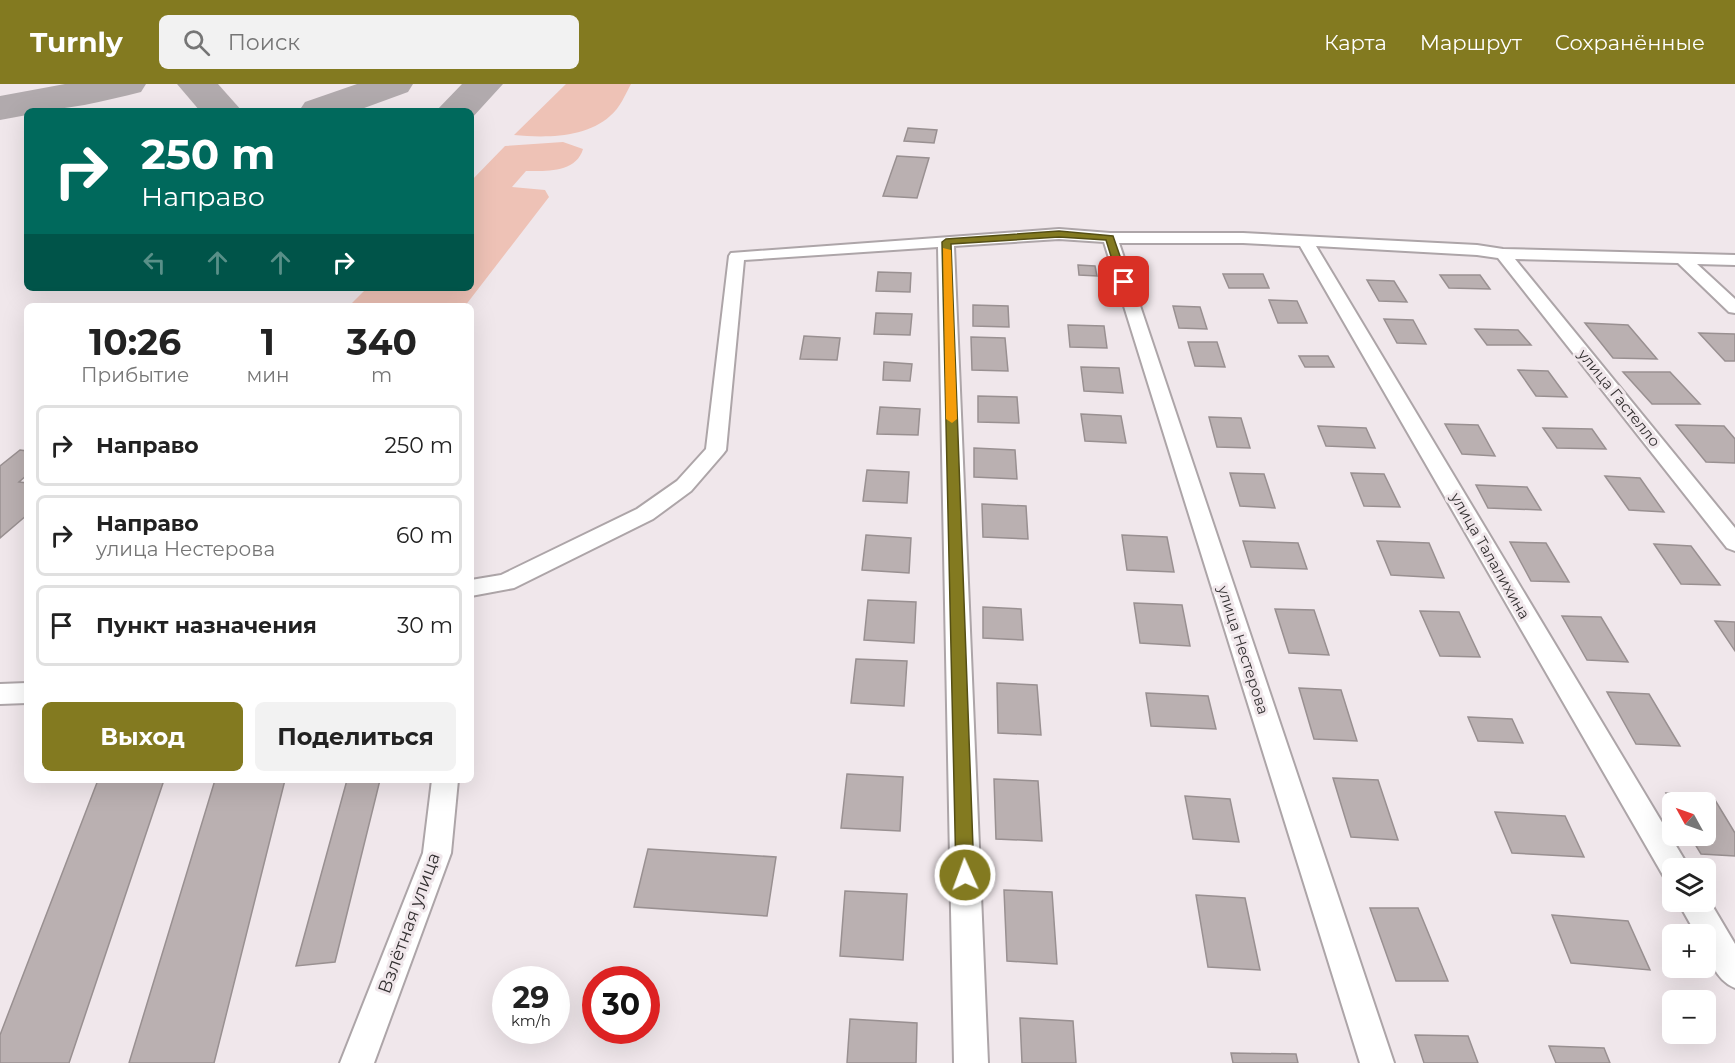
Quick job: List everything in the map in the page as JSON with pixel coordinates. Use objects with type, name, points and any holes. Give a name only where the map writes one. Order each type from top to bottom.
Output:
[{"type":"street","points":[[474,587],[506,582],[645,514],[684,486],[716,450],[737,256],[1059,234],[1110,238],[1243,238],[1477,250],[1503,254],[1735,260]]},
{"type":"street","name":"улица Нестерова","points":[[1110,238],[1377,1063]]},
{"type":"street","points":[[946,242],[971,1063]]},
{"type":"street","name":"улица Талалихина","points":[[1306,243],[1668,858]]},
{"type":"street","name":"улица Гастелло","points":[[1503,254],[1735,543]]},
{"type":"street","points":[[1682,258],[1735,308]]},
{"type":"street","points":[[0,694],[24,693]]},
{"type":"street","name":"Взлётная улица","points":[[357,1063],[437,853],[445,783]]},
{"type":"street","points":[[1699,912],[1735,973]]},
{"type":"shaded area","points":[[566,84],[631,84],[614,113],[589,129],[565,135],[514,135]]},
{"type":"shaded area","points":[[563,142],[583,149],[574,163],[567,167],[526,171],[512,187],[545,190],[549,197],[467,303],[352,303],[364,291],[474,291],[474,178],[505,146]]},
{"type":"building","points":[[908,128],[937,130],[934,143],[904,141]]},
{"type":"building","points":[[897,156],[929,158],[917,198],[883,196]]},
{"type":"building","points":[[1078,265],[1095,266],[1097,276],[1079,275]]},
{"type":"building","points":[[878,272],[911,273],[910,292],[876,291]]},
{"type":"building","points":[[1223,274],[1263,274],[1269,288],[1229,288]]},
{"type":"building","points":[[1440,275],[1480,275],[1490,289],[1449,288]]},
{"type":"building","points":[[1367,280],[1394,281],[1407,302],[1379,301]]},
{"type":"building","points":[[1269,300],[1297,301],[1307,323],[1278,323]]},
{"type":"building","points":[[973,305],[1008,306],[1009,327],[973,326]]},
{"type":"building","points":[[1173,306],[1200,307],[1207,329],[1179,328]]},
{"type":"building","points":[[876,313],[912,314],[910,335],[874,334]]},
{"type":"building","points":[[1384,319],[1413,320],[1426,344],[1397,343]]},
{"type":"building","points":[[1585,323],[1628,325],[1657,359],[1613,358]]},
{"type":"building","points":[[1068,325],[1104,326],[1107,348],[1070,347]]},
{"type":"building","points":[[1475,329],[1518,330],[1531,345],[1487,345]]},
{"type":"building","points":[[1699,333],[1735,334],[1735,361],[1725,361]]},
{"type":"building","points":[[804,336],[840,338],[837,360],[800,359]]},
{"type":"building","points":[[971,337],[1005,338],[1008,371],[972,370]]},
{"type":"building","points":[[1188,342],[1217,342],[1225,367],[1195,366]]},
{"type":"building","points":[[1299,356],[1328,356],[1334,367],[1305,367]]},
{"type":"building","points":[[884,362],[912,364],[910,381],[883,380]]},
{"type":"building","points":[[1081,367],[1119,368],[1123,393],[1084,391]]},
{"type":"building","points":[[1518,370],[1548,371],[1567,397],[1536,396]]},
{"type":"building","points":[[1623,372],[1670,372],[1700,404],[1652,404]]},
{"type":"building","points":[[978,396],[1017,397],[1019,423],[978,422]]},
{"type":"building","points":[[880,407],[920,409],[918,435],[877,434]]},
{"type":"building","points":[[1081,414],[1121,416],[1126,443],[1085,441]]},
{"type":"building","points":[[1209,417],[1241,418],[1250,448],[1217,447]]},
{"type":"building","points":[[1445,424],[1478,425],[1495,456],[1462,454]]},
{"type":"building","points":[[1676,425],[1724,426],[1735,439],[1735,463],[1706,462]]},
{"type":"building","points":[[1318,426],[1366,428],[1375,448],[1326,446]]},
{"type":"building","points":[[1543,428],[1592,429],[1606,449],[1557,448]]},
{"type":"building","points":[[974,448],[1015,450],[1017,479],[974,477]]},
{"type":"building","points":[[20,450],[24,451],[24,478],[19,482],[24,483],[24,518],[0,538],[0,466]]},
{"type":"building","points":[[867,470],[909,472],[907,503],[863,501]]},
{"type":"building","points":[[1230,473],[1264,474],[1275,508],[1240,506]]},
{"type":"building","points":[[1351,473],[1384,474],[1400,507],[1364,506]]},
{"type":"building","points":[[1605,476],[1640,478],[1664,512],[1629,510]]},
{"type":"building","points":[[1476,485],[1527,487],[1541,510],[1488,508]]},
{"type":"building","points":[[982,504],[1026,506],[1028,539],[983,537]]},
{"type":"building","points":[[866,535],[911,538],[909,573],[862,570]]},
{"type":"building","points":[[1122,535],[1167,537],[1174,572],[1127,570]]},
{"type":"building","points":[[1243,541],[1298,543],[1307,569],[1251,567]]},
{"type":"building","points":[[1377,541],[1429,543],[1444,578],[1391,575]]},
{"type":"building","points":[[1510,542],[1546,543],[1569,582],[1531,581]]},
{"type":"building","points":[[1654,544],[1691,546],[1720,585],[1681,584]]},
{"type":"building","points":[[868,600],[916,602],[914,643],[864,640]]},
{"type":"building","points":[[1134,603],[1182,605],[1190,646],[1140,643]]},
{"type":"building","points":[[983,607],[1021,609],[1023,640],[983,638]]},
{"type":"building","points":[[1275,609],[1314,610],[1329,655],[1289,653]]},
{"type":"building","points":[[1420,611],[1459,612],[1480,657],[1440,656]]},
{"type":"building","points":[[1562,616],[1601,617],[1628,662],[1587,660]]},
{"type":"building","points":[[1715,621],[1735,622],[1735,651]]},
{"type":"building","points":[[856,659],[907,661],[904,706],[851,703]]},
{"type":"building","points":[[997,683],[1037,685],[1041,735],[998,733]]},
{"type":"building","points":[[1299,688],[1341,690],[1357,741],[1314,739]]},
{"type":"building","points":[[1607,692],[1649,694],[1680,746],[1636,744]]},
{"type":"building","points":[[1146,693],[1208,696],[1216,729],[1151,726]]},
{"type":"building","points":[[1468,717],[1512,719],[1523,743],[1478,741]]},
{"type":"building","points":[[847,774],[903,777],[900,831],[841,828]]},
{"type":"building","points":[[1333,778],[1378,780],[1398,840],[1351,837]]},
{"type":"building","points":[[994,779],[1038,781],[1042,841],[996,839]]},
{"type":"building","points":[[97,783],[163,783],[69,1063],[0,1063],[0,1035]]},
{"type":"building","points":[[214,783],[284,783],[214,1063],[129,1063]]},
{"type":"building","points":[[346,783],[379,783],[335,962],[296,966]]},
{"type":"building","points":[[1185,796],[1230,799],[1239,842],[1193,839]]},
{"type":"building","points":[[1716,802],[1735,833],[1735,856],[1701,854],[1696,846],[1716,846]]},
{"type":"building","points":[[1495,812],[1565,816],[1584,857],[1512,853]]},
{"type":"building","points":[[648,849],[776,857],[767,916],[634,907]]},
{"type":"building","points":[[1004,890],[1052,892],[1057,964],[1007,961]]},
{"type":"building","points":[[845,891],[907,894],[903,960],[840,956]]},
{"type":"building","points":[[1196,895],[1245,898],[1260,970],[1208,967]]},
{"type":"building","points":[[1370,908],[1418,908],[1448,981],[1396,981]]},
{"type":"building","points":[[1552,915],[1628,921],[1650,970],[1571,963]]},
{"type":"building","points":[[1020,1018],[1073,1021],[1076,1063],[1022,1063]]},
{"type":"building","points":[[850,1019],[917,1023],[916,1063],[847,1063]]},
{"type":"building","points":[[1415,1035],[1468,1036],[1478,1063],[1424,1063]]},
{"type":"building","points":[[1549,1046],[1604,1048],[1610,1063],[1556,1063]]},
{"type":"building","points":[[1231,1053],[1296,1054],[1298,1063],[1233,1063]]},
{"type":"taxiway","points":[[0,108],[127,84]]},
{"type":"taxiway","points":[[196,84],[219,108]]},
{"type":"taxiway","points":[[327,108],[394,84]]},
{"type":"taxiway","points":[[459,108],[484,84]]},
{"type":"slow traffic","points":[[947,250],[952,419]]},
{"type":"route","points":[[965,875],[946,242],[1059,234],[1110,238],[1124,282]]}]
